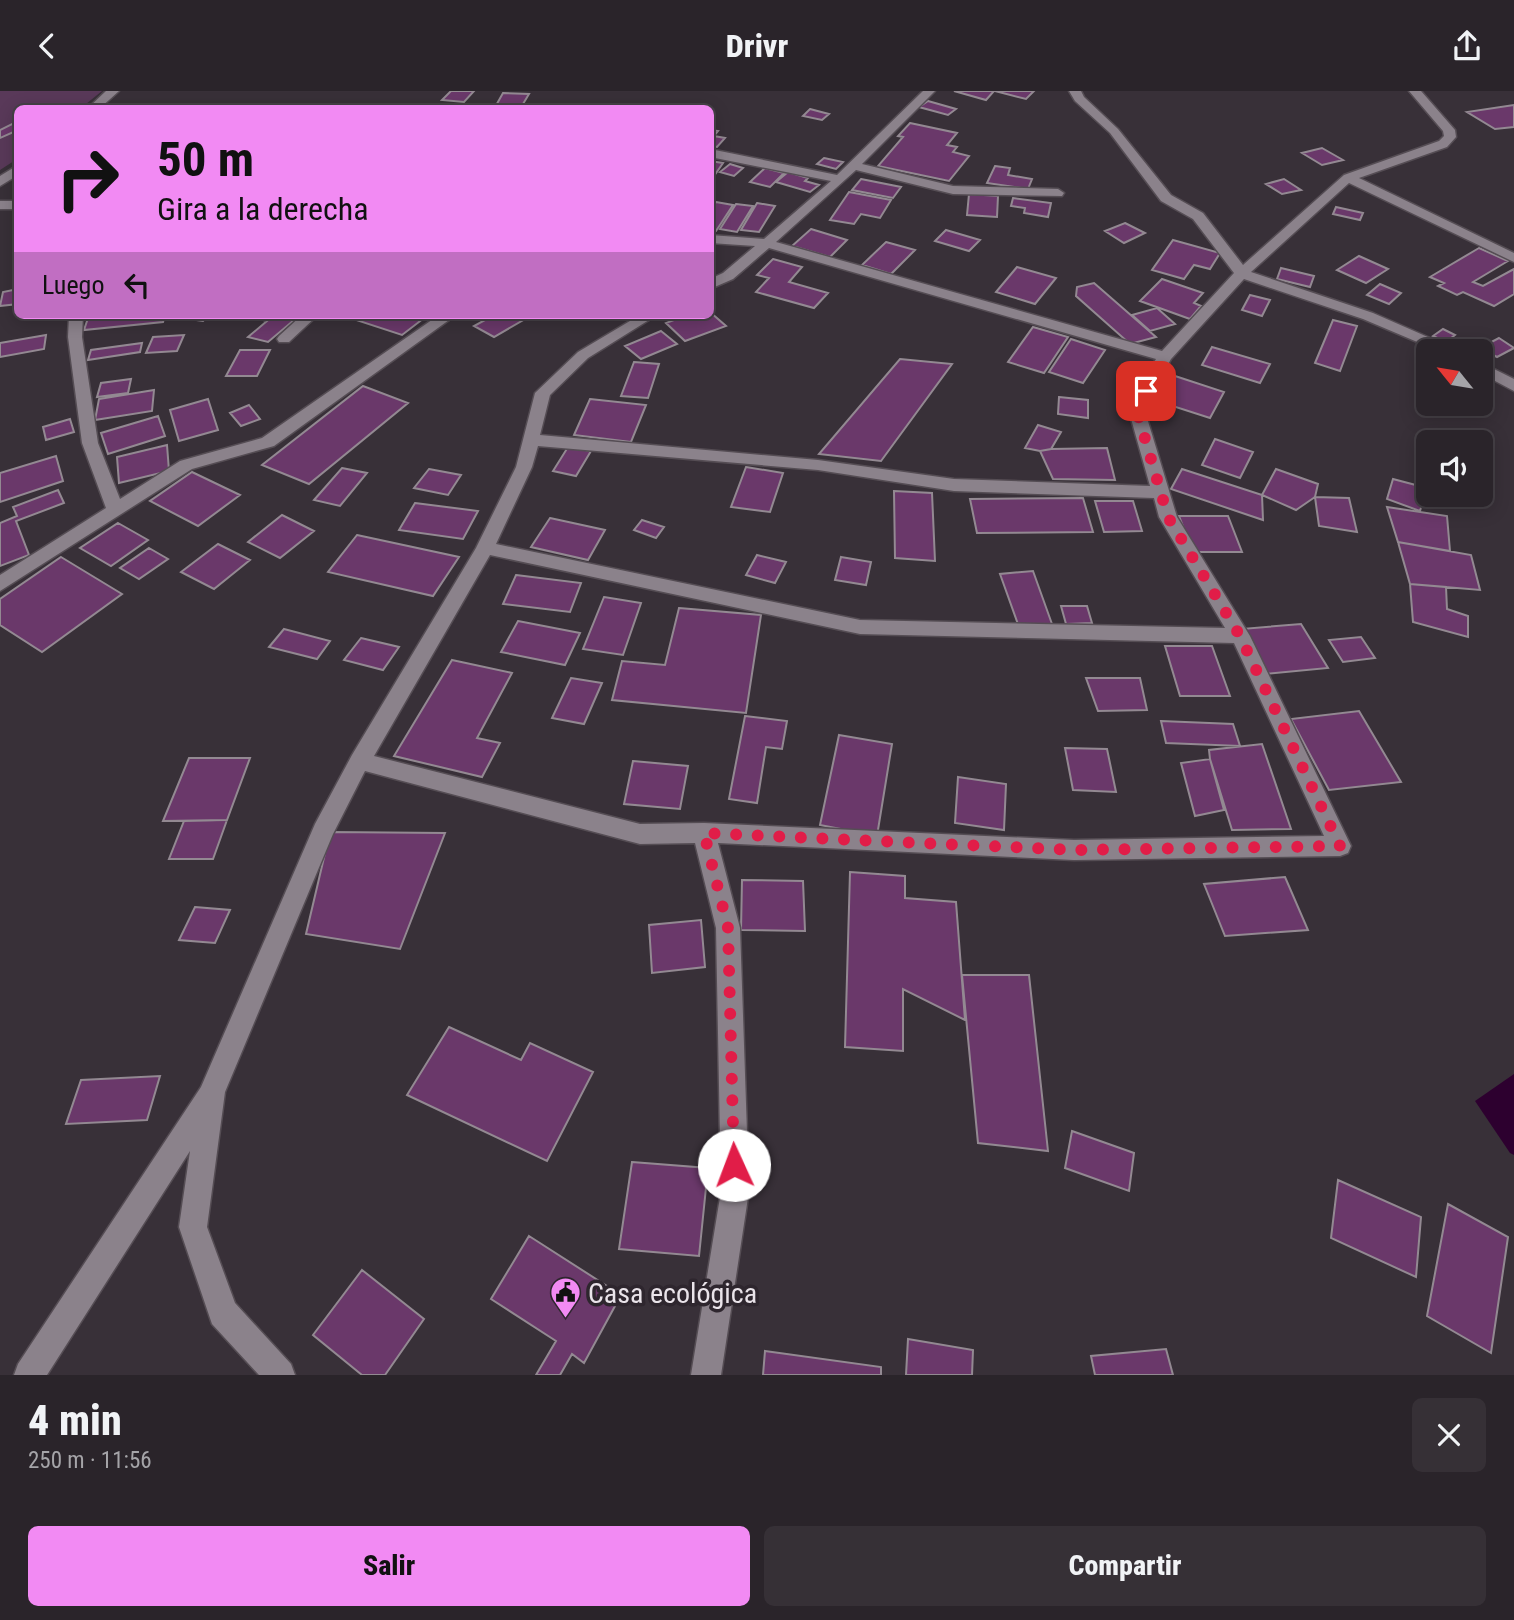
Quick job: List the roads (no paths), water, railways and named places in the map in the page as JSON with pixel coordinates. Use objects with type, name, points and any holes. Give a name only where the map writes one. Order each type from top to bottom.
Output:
[{"type":"street","points":[[97,105],[113,91]]},
{"type":"street","points":[[714,283],[728,276],[840,179],[929,91]]},
{"type":"street","points":[[1075,91],[1079,99],[1114,131],[1166,198],[1198,216],[1242,274],[1367,316],[1423,339]]},
{"type":"street","points":[[360,761],[640,834],[704,833],[1074,850],[1340,846],[1240,636],[1168,517],[1136,408],[1165,356],[1242,274],[1348,178],[1443,144],[1450,137],[1449,130],[1415,91]]},
{"type":"street","points":[[714,154],[840,179]]},
{"type":"street","points":[[853,166],[953,190],[1058,193]]},
{"type":"street","points":[[1348,178],[1514,258]]},
{"type":"street","points":[[714,239],[766,243],[1165,356]]},
{"type":"street","points":[[76,319],[75,338],[90,443],[115,509]]},
{"type":"street","points":[[284,339],[306,319]]},
{"type":"street","points":[[0,585],[186,465],[268,442],[443,319]]},
{"type":"street","points":[[29,1375],[212,1092],[323,831],[360,761],[485,548],[524,467],[543,393],[583,355],[643,319]]},
{"type":"street","points":[[1493,374],[1514,386]]},
{"type":"street","points":[[533,440],[818,465],[954,485],[1159,492]]},
{"type":"street","points":[[485,548],[860,627],[1240,636]]},
{"type":"street","points":[[704,833],[728,928],[735,1191],[706,1375]]},
{"type":"street","points":[[212,1092],[193,1227],[223,1313],[280,1375]]},
{"type":"place","name":"Casa ecológica","points":[[565,1320]]}]
